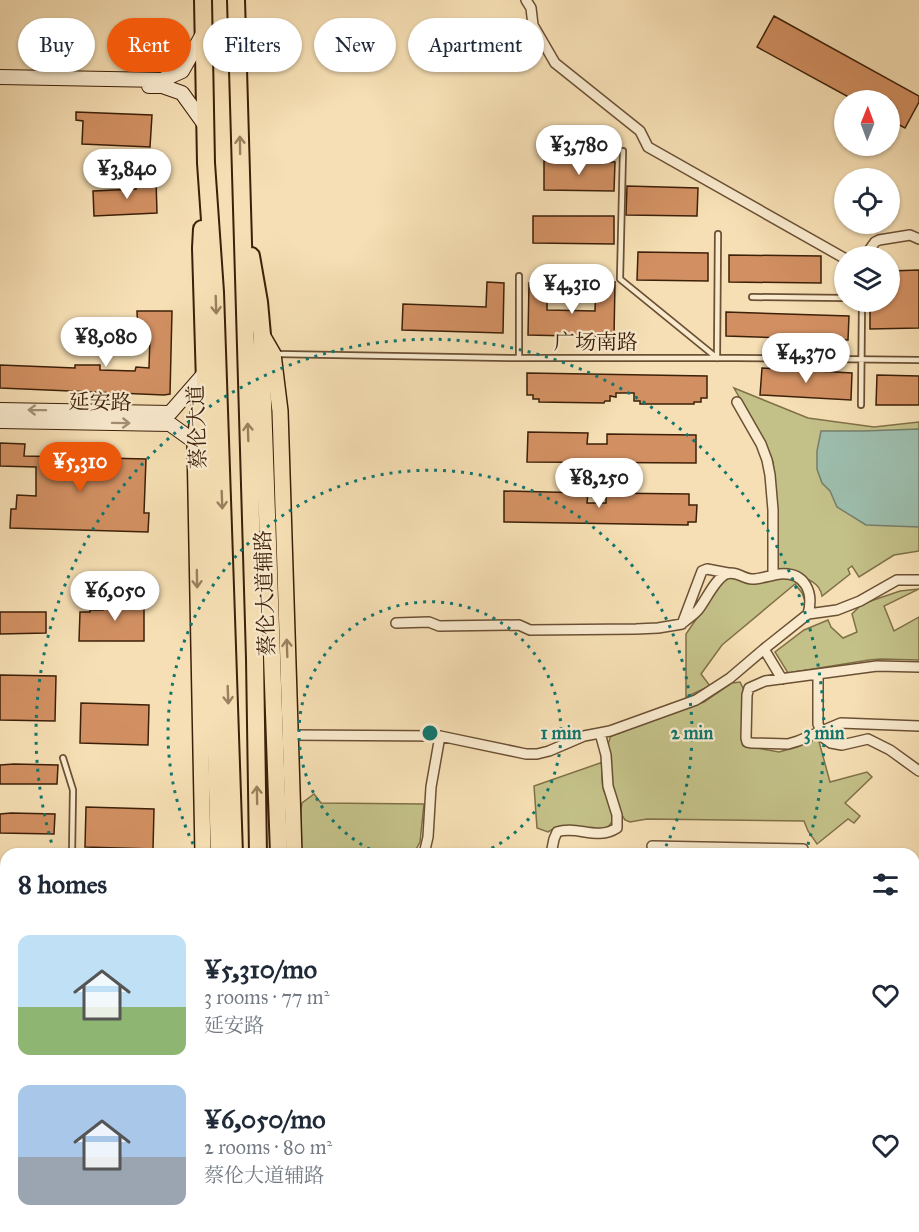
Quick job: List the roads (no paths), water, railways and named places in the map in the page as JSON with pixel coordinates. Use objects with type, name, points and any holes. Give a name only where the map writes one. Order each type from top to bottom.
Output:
[{"type":"highway","name":"蔡伦大道","points":[[203,0],[203,18]]},
{"type":"highway","points":[[236,0],[255,658],[258,848]]},
{"type":"highway","name":"蔡伦大道","points":[[204,72],[206,163],[215,292],[234,848]]},
{"type":"highway","points":[[206,163],[201,248],[219,848]]},
{"type":"highway","points":[[241,203],[259,302],[262,335],[279,848]]},
{"type":"main road","name":"蔡伦大道辅路","points":[[262,335],[273,354],[280,411],[294,848]]},
{"type":"main road","points":[[203,848],[195,442],[204,374]]},
{"type":"street","points":[[526,0],[531,8],[533,25],[555,63],[640,131],[648,147],[834,252]]},
{"type":"street","points":[[0,77],[162,80],[182,72],[203,34]]},
{"type":"street","points":[[0,83],[162,86],[182,93],[205,125]]},
{"type":"street","points":[[872,246],[879,240],[910,235],[919,239]]},
{"type":"street","name":"延安路","points":[[0,410],[170,413],[204,374]]},
{"type":"street","points":[[737,402],[761,444],[767,460],[773,510],[773,575]]},
{"type":"street","name":"延安路","points":[[0,421],[170,424],[195,442]]},
{"type":"street","points":[[682,624],[702,571],[707,569],[737,573],[751,579],[783,574],[798,578],[806,584],[809,592],[808,614]]},
{"type":"street","points":[[396,623],[429,622],[439,626],[519,625],[530,630],[658,628],[682,624],[696,612],[719,579],[728,573]]},
{"type":"street","points":[[290,735],[440,736],[526,754],[537,754],[584,736],[610,731],[696,700],[730,678],[808,614],[837,610],[860,601],[897,580],[919,580]]},
{"type":"street","points":[[764,649],[782,679]]},
{"type":"street","points":[[919,667],[877,666],[765,681],[749,688],[746,738],[747,742],[788,744],[841,723],[919,726]]},
{"type":"street","points":[[818,674],[818,724],[824,738],[831,743],[842,745],[868,739],[890,750],[919,771]]},
{"type":"street","points":[[552,848],[557,832],[573,830],[600,834],[610,833],[617,828],[617,815],[608,786],[606,755],[600,733]]},
{"type":"street","points":[[425,848],[431,787],[440,736]]},
{"type":"street","points":[[652,846],[753,848]]},
{"type":"lane","points":[[623,151],[620,279],[717,358]]},
{"type":"lane","points":[[717,358],[718,234]]},
{"type":"lane","points":[[519,276],[519,358]]},
{"type":"lane","points":[[752,297],[834,298]]},
{"type":"lane","points":[[861,405],[862,312]]},
{"type":"lane","name":"广场南路","points":[[273,354],[919,360]]},
{"type":"lane","points":[[63,758],[73,790],[72,848]]}]
